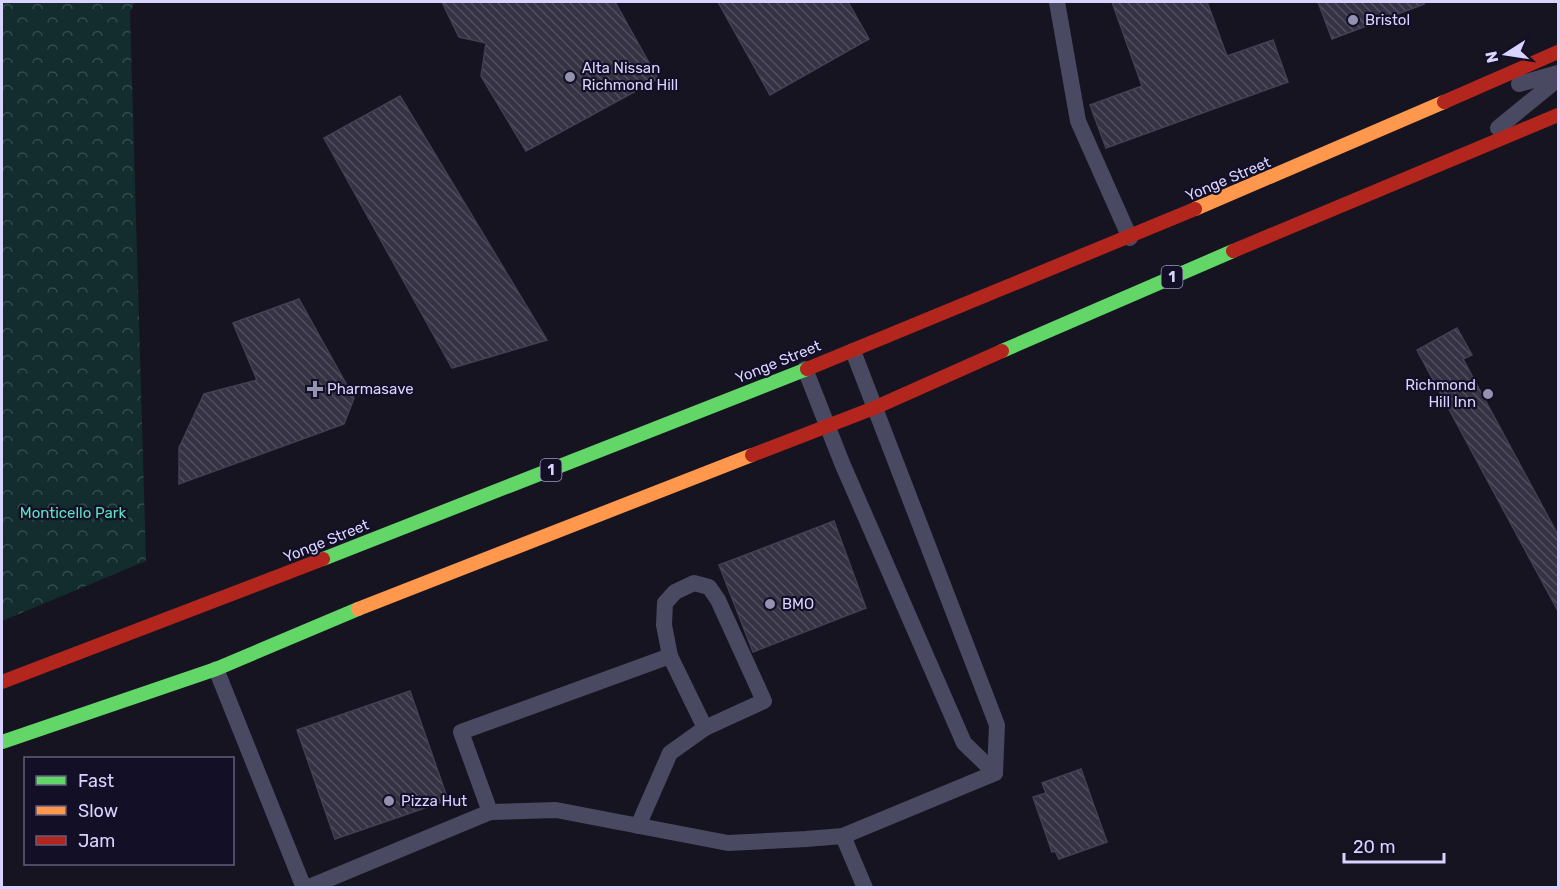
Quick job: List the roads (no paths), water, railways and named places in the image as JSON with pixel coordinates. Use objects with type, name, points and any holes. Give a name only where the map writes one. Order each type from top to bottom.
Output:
[{"type":"main road","name":"Yonge Street","points":[[2,682],[297,571],[852,351],[1130,238],[1558,52]]},
{"type":"main road","name":"1","points":[[2,742],[216,669],[399,592],[874,408],[1120,299],[1472,149],[1558,116]]},
{"type":"lane","points":[[1057,2],[1078,121],[1130,238]]},
{"type":"lane","points":[[1430,109],[1558,73]]},
{"type":"lane","points":[[1472,149],[1558,79]]},
{"type":"lane","points":[[852,351],[998,725],[995,773]]},
{"type":"lane","points":[[805,369],[964,743],[995,773]]},
{"type":"lane","points":[[638,825],[670,753],[705,728],[764,700],[718,600],[709,587],[694,583],[675,592],[665,603],[664,625],[670,656],[705,728]]},
{"type":"lane","points":[[490,812],[461,732],[670,656]]},
{"type":"lane","points":[[216,669],[305,888],[490,812],[556,810],[728,843],[843,836],[995,773]]},
{"type":"lane","points":[[843,836],[864,888]]},
{"type":"place","name":"Bristol","points":[[1353,20]]},
{"type":"place","name":"Alta Nissan Richmond Hill","points":[[570,77]]},
{"type":"place","name":"Pharmasave","points":[[315,389]]},
{"type":"place","name":"Richmond Hill Inn","points":[[1488,394]]},
{"type":"place","name":"BMO","points":[[770,604]]},
{"type":"place","name":"Pizza Hut","points":[[389,801]]},
{"type":"park label","name":"Monticello Park","points":[[73,513]]}]
